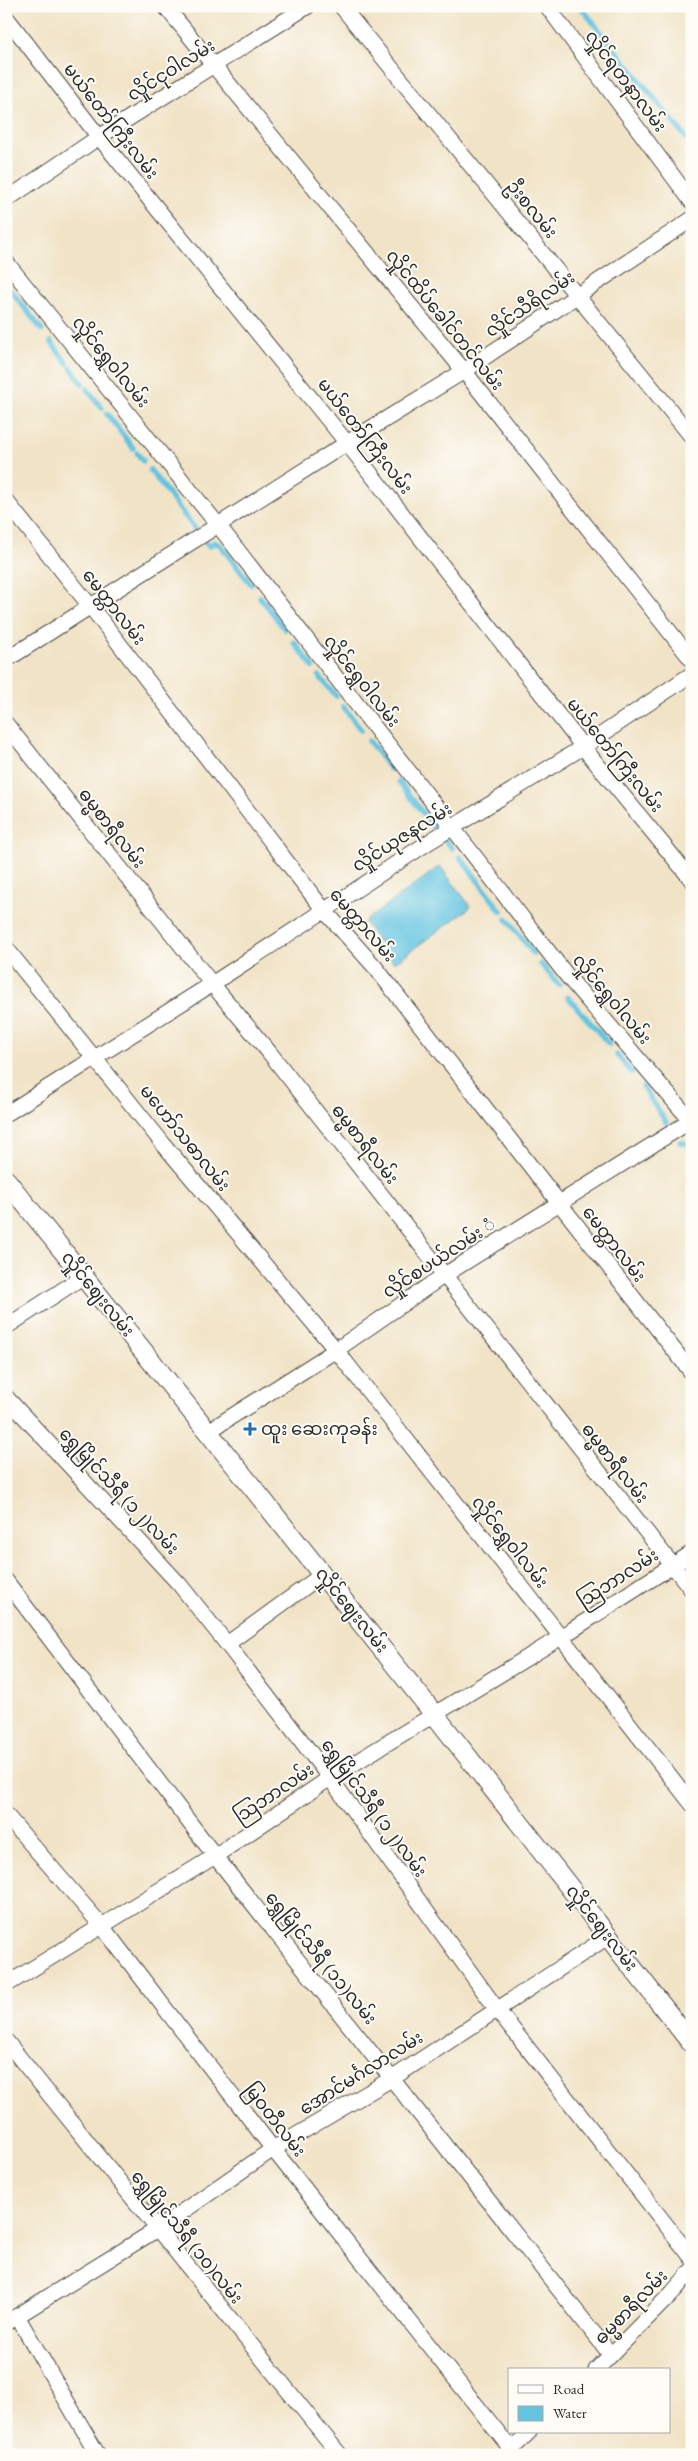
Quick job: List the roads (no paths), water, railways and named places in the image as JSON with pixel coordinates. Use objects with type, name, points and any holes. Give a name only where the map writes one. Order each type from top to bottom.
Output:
[{"type":"street","name":"လှိုင်ထိပ်ခေါင်တင်လမ်း","points":[[165,6],[464,371],[692,660]]},
{"type":"street","name":"လှိုင်ငုဝါလမ်း","points":[[6,200],[98,137],[308,6]]},
{"type":"street","name":"ဦးစလမ်း","points":[[341,6],[692,437]]},
{"type":"street","name":"လှိုင်ရတနာလမ်း","points":[[547,6],[692,202]]},
{"type":"street","name":"မယ်တော်ကြီးလမ်း","points":[[6,17],[98,137],[347,443],[583,747],[692,880]]},
{"type":"street","name":"လှိုင်သီရိလမ်း","points":[[91,607],[214,527],[464,371],[692,218]]},
{"type":"street","name":"လှိုင်ရွှေဝါလမ်း","points":[[6,262],[568,977],[691,1121]]},
{"type":"street","name":"မေတ္တာလမ်း","points":[[6,501],[91,607],[324,910],[375,967],[692,1373]]},
{"type":"street","points":[[6,660],[91,607]]},
{"type":"street","name":"လှိုင်ယုဇနလမ်း","points":[[6,1114],[212,984],[452,828],[583,747],[692,674]]},
{"type":"street","name":"ဓမ္မစာရီလမ်း","points":[[6,724],[212,984],[269,1052],[443,1276],[692,1590]]},
{"type":"street","name":"မဟော်သဓာလမ်း","points":[[6,948],[164,1144],[336,1350]]},
{"type":"street","name":"လှိုင်စပယ်လမ်း ံ","points":[[209,1431],[336,1350],[443,1276],[691,1121]]},
{"type":"street","name":"လှိုင်ဈေးလမ်း","points":[[6,1180],[435,1715],[692,2044]]},
{"type":"street","points":[[6,1327],[84,1276]]},
{"type":"street","name":"လှိုင်ရွှေဝါလမ်း","points":[[336,1350],[692,1804]]},
{"type":"street","name":"ရွှေမြိုင်သီရီ (၁၂)လမ်း","points":[[6,1396],[180,1585],[227,1644],[330,1778],[496,2008],[692,2258]]},
{"type":"street","name":"သြဘာလမ်း","points":[[6,1986],[101,1925],[215,1856],[330,1778],[435,1715],[692,1554]]},
{"type":"street","points":[[227,1644],[322,1574]]},
{"type":"street","name":"ရွှေမြိုင်သီရီ (၁၁)လမ်း","points":[[9,1590],[215,1856],[611,2355]]},
{"type":"street","name":"မြဝတီလမ်း","points":[[6,1815],[101,1925],[509,2452]]},
{"type":"street","name":"အောင်မင်္ဂလာလမ်း","points":[[12,2320],[156,2230],[273,2149],[392,2078],[496,2008],[609,1936]]},
{"type":"street","name":"ရွှေမြိုင်သီရီ (၁၀)လမ်း","points":[[6,2041],[156,2230],[340,2455]]},
{"type":"street","name":"ဓမ္မစာရီလမ်း","points":[[598,2368],[692,2270]]},
{"type":"street","points":[[12,2320],[98,2455]]},
{"type":"street","points":[[509,2452],[527,2434]]},
{"type":"water","points":[[440,866],[471,907],[394,963],[364,922]]},
{"type":"waterway","points":[[580,6],[692,145]]},
{"type":"waterway","points":[[6,284],[42,330]]},
{"type":"waterway","points":[[51,342],[67,363]]},
{"type":"waterway","points":[[71,368],[82,383]]},
{"type":"waterway","points":[[87,389],[102,408]]},
{"type":"waterway","points":[[107,414],[133,448]]},
{"type":"waterway","points":[[137,453],[143,461]]},
{"type":"waterway","points":[[150,470],[195,529]]},
{"type":"waterway","points":[[206,543],[209,546],[214,542],[220,545],[251,584]]},
{"type":"waterway","points":[[260,597],[285,629]]},
{"type":"waterway","points":[[294,642],[313,667]]},
{"type":"waterway","points":[[319,676],[336,696]]},
{"type":"waterway","points":[[343,706],[361,730]]},
{"type":"waterway","points":[[369,741],[390,769]]},
{"type":"waterway","points":[[399,782],[435,829]]},
{"type":"waterway","points":[[443,838],[452,848]]},
{"type":"waterway","points":[[460,857],[501,911]]},
{"type":"waterway","points":[[507,919],[533,953]]},
{"type":"waterway","points":[[541,964],[559,985]]},
{"type":"waterway","points":[[568,997],[609,1044]]},
{"type":"waterway","points":[[617,1055],[632,1073]]},
{"type":"waterway","points":[[643,1087],[666,1122]]},
{"type":"waterway","points":[[680,1142],[692,1145]]},
{"type":"place","name":"ထူး ဆေးကုခန်း","points":[[250,1429]]}]
